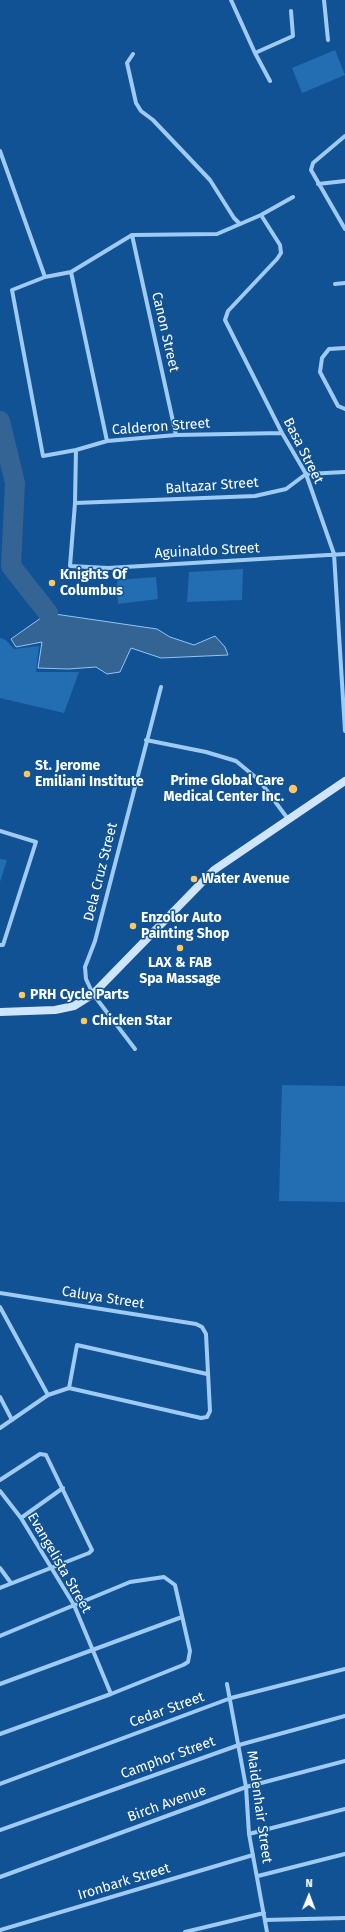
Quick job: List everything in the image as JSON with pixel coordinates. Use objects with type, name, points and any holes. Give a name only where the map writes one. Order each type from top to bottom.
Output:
[{"type":"main road","points":[[0,1012],[55,1010],[74,1006],[93,994],[214,870],[345,782]]},
{"type":"street","points":[[232,0],[255,53],[270,81]]},
{"type":"street","points":[[324,0],[328,40]]},
{"type":"street","points":[[255,53],[293,36],[292,11]]},
{"type":"street","points":[[133,54],[127,63],[136,103],[141,111],[153,120],[210,180],[234,218],[240,224]]},
{"type":"street","points":[[345,136],[313,163],[311,170],[345,230]]},
{"type":"street","points":[[0,151],[45,278],[71,272],[132,235],[217,234],[261,214],[293,197]]},
{"type":"street","points":[[318,184],[345,182]]},
{"type":"street","name":"Basa Street","points":[[261,214],[280,245],[281,253],[228,311],[225,320],[282,433],[306,474],[334,554],[345,731]]},
{"type":"street","name":"Canon Street","points":[[132,235],[176,434]]},
{"type":"street","points":[[71,272],[107,441]]},
{"type":"street","name":"Calderon Street","points":[[45,278],[12,290],[43,456],[76,450],[107,441],[176,434],[282,433]]},
{"type":"street","points":[[335,284],[345,283]]},
{"type":"street","points":[[345,348],[329,349],[322,358],[320,372],[338,406],[345,409]]},
{"type":"street","points":[[75,504],[76,450]]},
{"type":"street","points":[[306,474],[345,472]]},
{"type":"street","name":"Baltazar Street","points":[[75,504],[255,496],[286,489],[306,474]]},
{"type":"street","name":"Aguinaldo Street","points":[[75,504],[70,566],[108,568],[345,554]]},
{"type":"street","name":"Dela Cruz Street","points":[[135,1049],[93,994],[86,979],[85,967],[94,941],[161,687]]},
{"type":"street","points":[[146,740],[206,752],[236,761],[259,780],[288,819]]},
{"type":"street","points":[[0,831],[36,842],[3,945],[0,945]]},
{"type":"street","name":"Caluya Street","points":[[0,1293],[196,1324],[202,1327],[206,1334],[207,1374]]},
{"type":"street","points":[[0,1307],[48,1396]]},
{"type":"street","points":[[0,1428],[48,1396],[69,1388],[201,1418],[207,1417],[210,1412],[207,1374],[77,1346],[69,1388]]},
{"type":"street","points":[[0,1397],[12,1420]]},
{"type":"street","points":[[0,1480],[40,1454],[47,1457],[92,1550],[90,1553],[0,1588]]},
{"type":"street","points":[[21,1518],[63,1488]]},
{"type":"street","name":"Evangelista Street","points":[[0,1491],[21,1518],[74,1605],[111,1694]]},
{"type":"street","points":[[0,1568],[11,1583]]},
{"type":"street","points":[[0,1636],[130,1582],[164,1577],[175,1585],[190,1651],[188,1662],[111,1694],[0,1734]]},
{"type":"street","points":[[0,1684],[182,1618]]},
{"type":"street","name":"Cedar Street","points":[[0,1784],[231,1698],[345,1669]]},
{"type":"street","name":"Maidenhair Street","points":[[227,1684],[231,1698],[246,1787],[249,1834],[258,1876],[267,1932]]},
{"type":"street","name":"Camphor Street","points":[[0,1830],[239,1745],[345,1716]]},
{"type":"street","name":"Birch Avenue","points":[[0,1877],[246,1787],[345,1761]]},
{"type":"street","points":[[249,1834],[345,1809]]},
{"type":"street","points":[[258,1876],[345,1854]]},
{"type":"street","name":"Ironbark Street","points":[[0,1930],[253,1855]]},
{"type":"street","points":[[185,1932],[264,1913]]},
{"type":"street","points":[[265,1920],[345,1918]]},
{"type":"shaded area","points":[[335,50],[345,75],[302,93],[292,68]]},
{"type":"shaded area","points":[[243,569],[242,600],[187,602],[189,572]]},
{"type":"shaded area","points":[[156,577],[158,599],[118,604],[117,580]]},
{"type":"shaded area","points":[[48,613],[157,629],[170,637],[194,645],[215,636],[225,647],[228,655],[161,658],[131,648],[120,672],[107,674],[96,667],[68,669],[38,668],[42,642],[16,647],[11,639]]},
{"type":"shaded area","points":[[0,638],[6,640],[14,649],[39,646],[36,672],[79,672],[64,713],[0,698]]},
{"type":"shaded area","points":[[0,859],[7,860],[0,882]]},
{"type":"shaded area","points":[[282,1085],[345,1086],[345,1202],[279,1201]]},
{"type":"waterway","points":[[0,421],[15,483],[11,566],[48,613]]},
{"type":"place","name":"Knights Of Columbus","points":[[52,583]]},
{"type":"place","name":"St. Jerome Emiliani Institute","points":[[27,774]]},
{"type":"place","name":"Prime Global Care Medical Center Inc.","points":[[293,789]]},
{"type":"place","name":"Water Avenue","points":[[194,879]]},
{"type":"place","name":"Enzolor Auto Painting Shop","points":[[133,926]]},
{"type":"place","name":"LAX & FAB Spa Massage","points":[[180,948]]},
{"type":"place","name":"PRH Cycle Parts","points":[[22,995]]},
{"type":"place","name":"Chicken Star","points":[[84,1021]]}]
